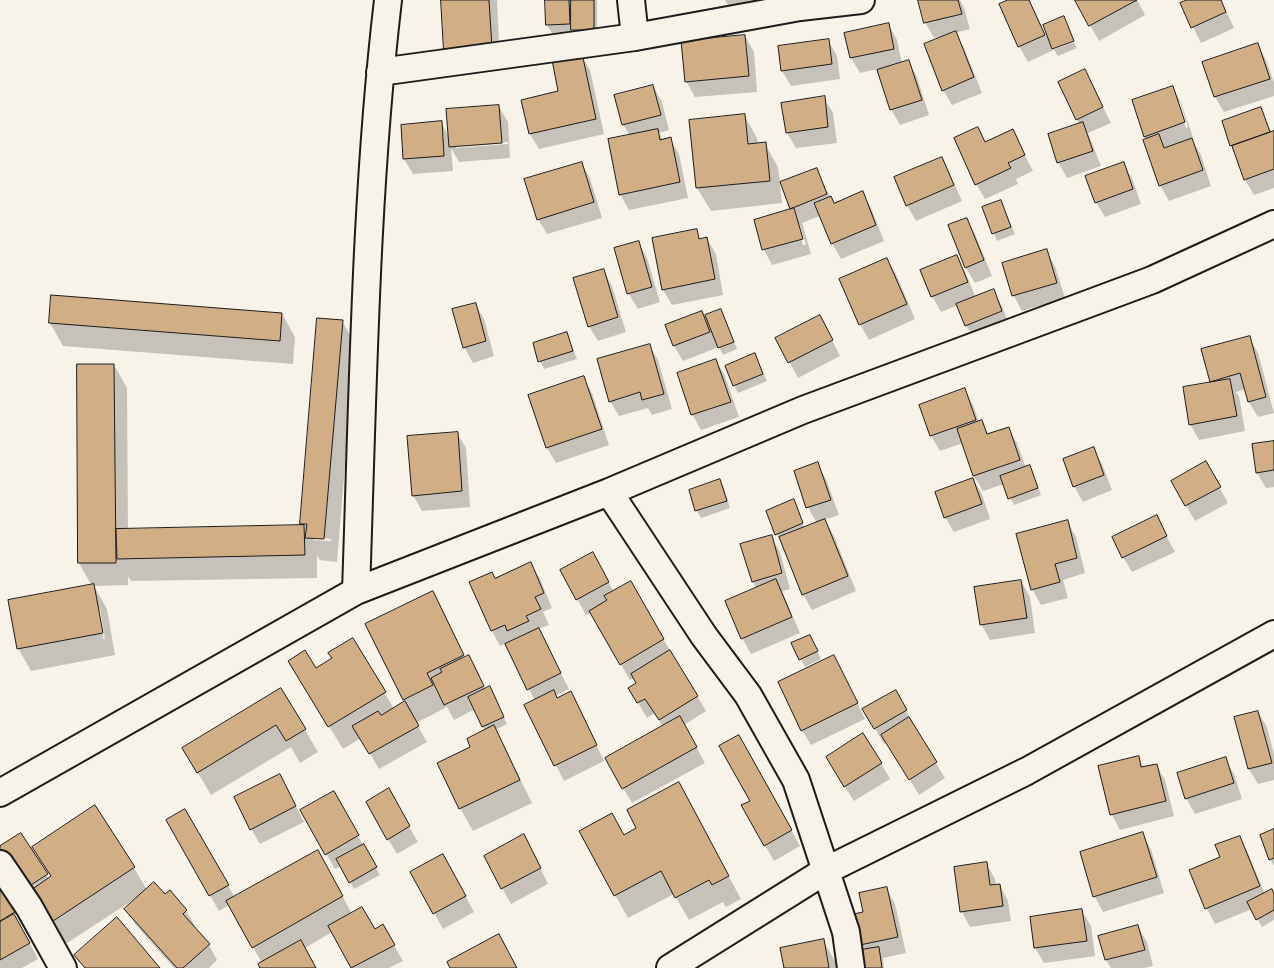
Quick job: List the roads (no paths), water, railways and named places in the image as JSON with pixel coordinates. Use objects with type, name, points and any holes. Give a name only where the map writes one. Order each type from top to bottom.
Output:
[{"type":"street","points":[[356,591],[368,250],[380,72],[388,0]]},
{"type":"street","points":[[631,0],[635,37]]},
{"type":"street","points":[[380,72],[635,37],[800,7],[861,0]]},
{"type":"street","points":[[0,793],[356,591],[609,492],[803,410],[1152,280],[1274,224]]},
{"type":"street","points":[[609,492],[704,636],[748,695],[796,780],[846,932],[851,968]]},
{"type":"street","points":[[670,968],[825,870],[1027,771],[1274,634]]},
{"type":"street","points":[[0,864],[28,907],[63,968]]}]
